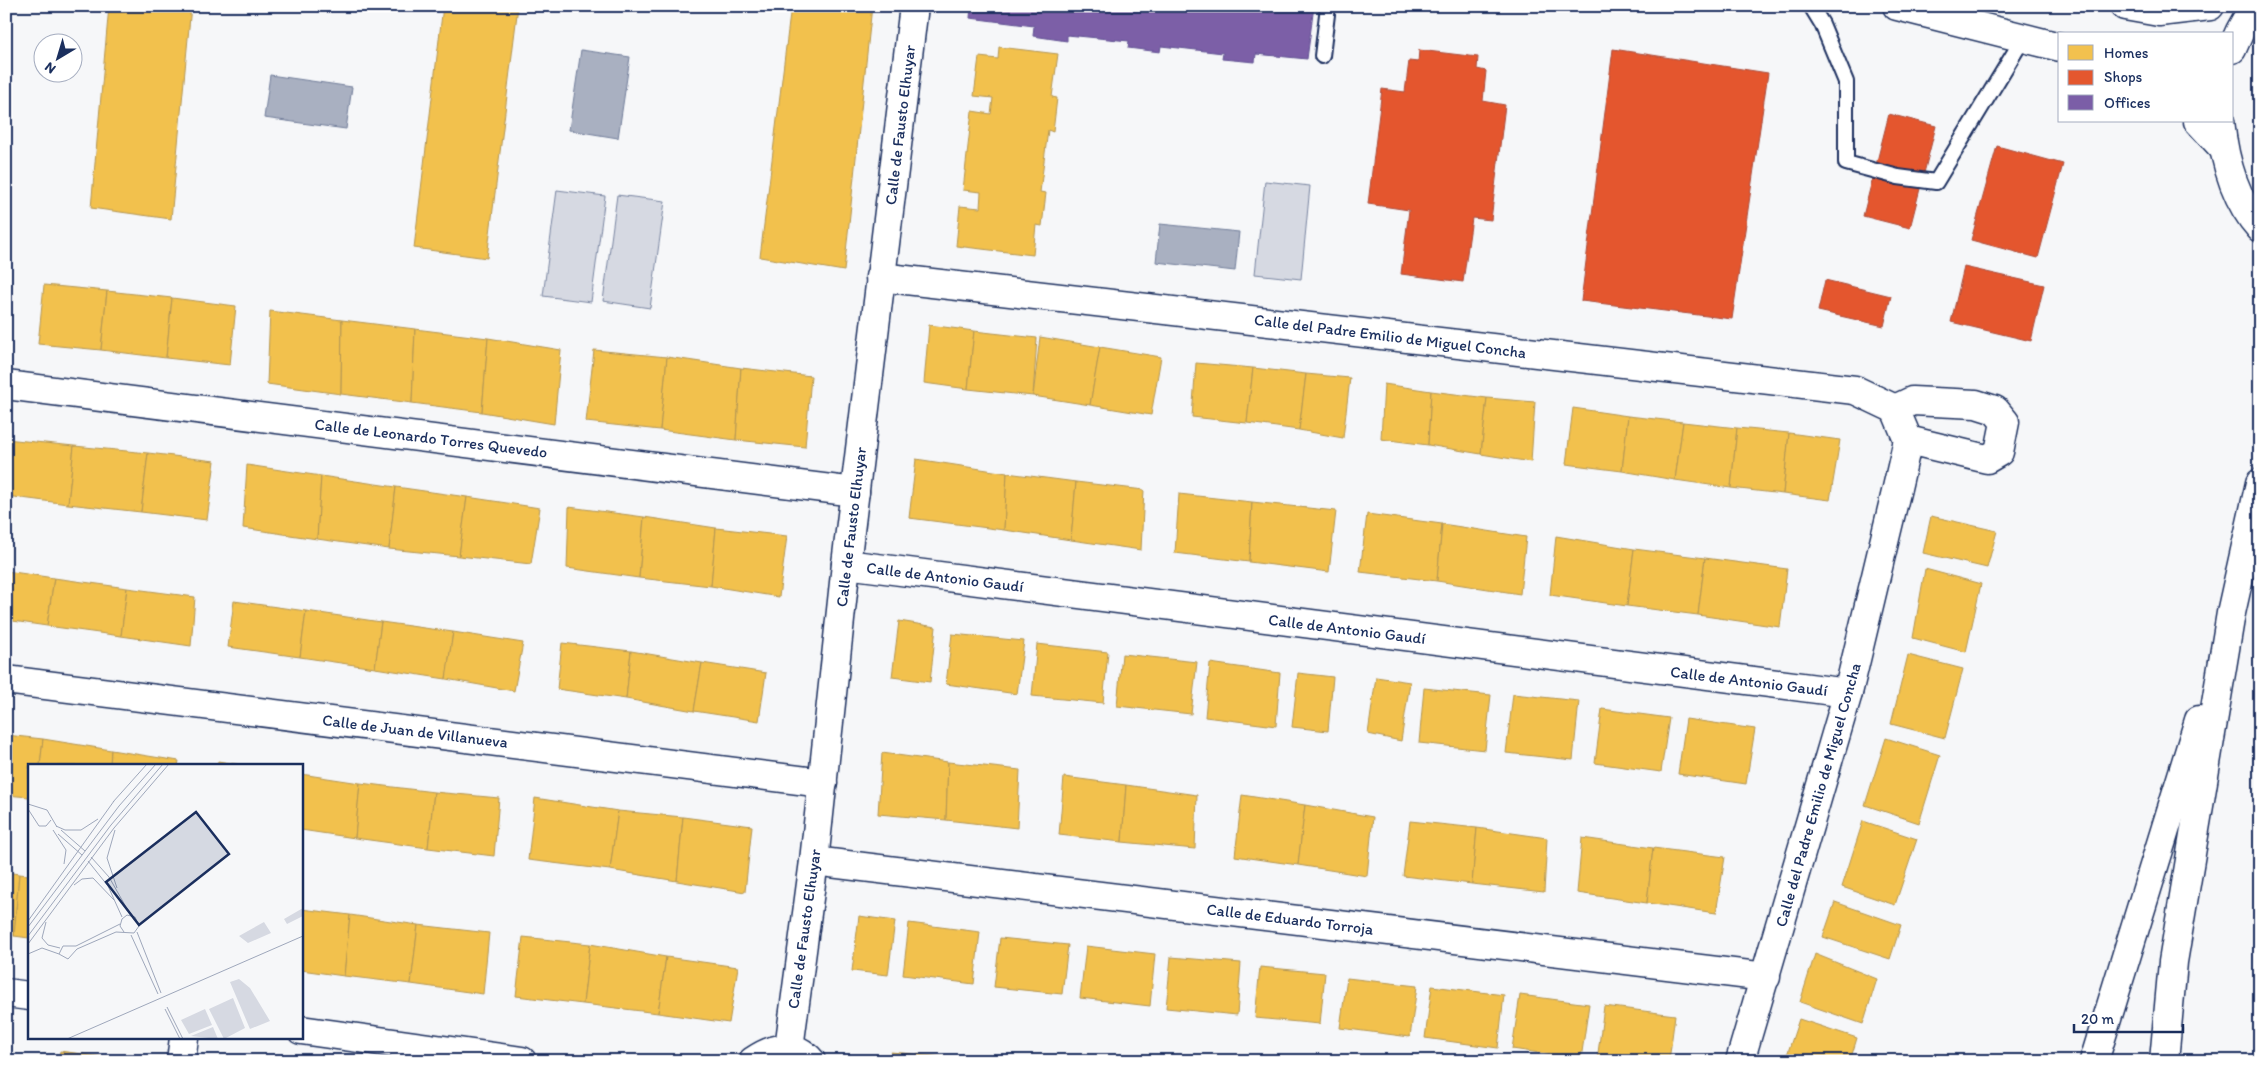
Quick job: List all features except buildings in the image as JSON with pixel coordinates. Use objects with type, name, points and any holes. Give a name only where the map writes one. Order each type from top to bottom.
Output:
[{"type":"street","name":"Calle de Fausto Elhuyar","points":[[800,1054],[814,861],[846,564],[914,6]]},
{"type":"street","points":[[1897,6],[2058,46]]},
{"type":"street","points":[[2125,6],[2159,12],[2210,6]]},
{"type":"street","points":[[2234,44],[2254,6]]},
{"type":"street","points":[[2199,122],[2223,148]]},
{"type":"street","points":[[2220,122],[2223,148],[2230,175],[2242,201],[2260,228]]},
{"type":"street","name":"Calle del Padre Emilio de Miguel Concha","points":[[880,277],[1855,390],[1895,410]]},
{"type":"street","name":"Calle de Leonardo Torres Quevedo","points":[[6,385],[855,492]]},
{"type":"street","points":[[1912,400],[1976,404],[1995,410],[2005,422],[1999,452],[1987,459],[1908,440],[1895,410],[1912,400]]},
{"type":"street","name":"Calle del Padre Emilio de Miguel Concha","points":[[1740,1061],[1848,693],[1908,440]]},
{"type":"street","points":[[2164,1061],[2173,962],[2231,613],[2260,483]]},
{"type":"street","name":"Calle de Antonio Gaudí","points":[[846,564],[1848,693]]},
{"type":"street","points":[[2094,1061],[2231,613]]},
{"type":"street","name":"Calle de Juan de Villanueva","points":[[6,680],[823,783]]},
{"type":"street","name":"Calle de Eduardo Torroja","points":[[814,861],[1766,977]]},
{"type":"street","points":[[6,994],[28,996]]},
{"type":"street","points":[[302,1030],[477,1058],[522,1061]]},
{"type":"street","points":[[181,1061],[184,1040]]},
{"type":"street","points":[[753,1061],[768,1050],[800,1054]]},
{"type":"lane","points":[[1322,56],[1328,6]]},
{"type":"lane","points":[[1811,6],[1822,24],[1846,82],[1846,163],[1898,177],[1936,182],[2024,37]]},
{"type":"shaded area","points":[[1265,181],[1310,186],[1301,279],[1255,274]]},
{"type":"shaded area","points":[[557,190],[605,196],[591,302],[543,296]]},
{"type":"shaded area","points":[[617,195],[665,201],[650,308],[603,301]]},
{"type":"water","points":[[581,50],[630,57],[618,138],[569,130]]},
{"type":"water","points":[[270,75],[352,87],[346,129],[264,118]]},
{"type":"water","points":[[1160,224],[1239,232],[1235,271],[1156,262]]}]
